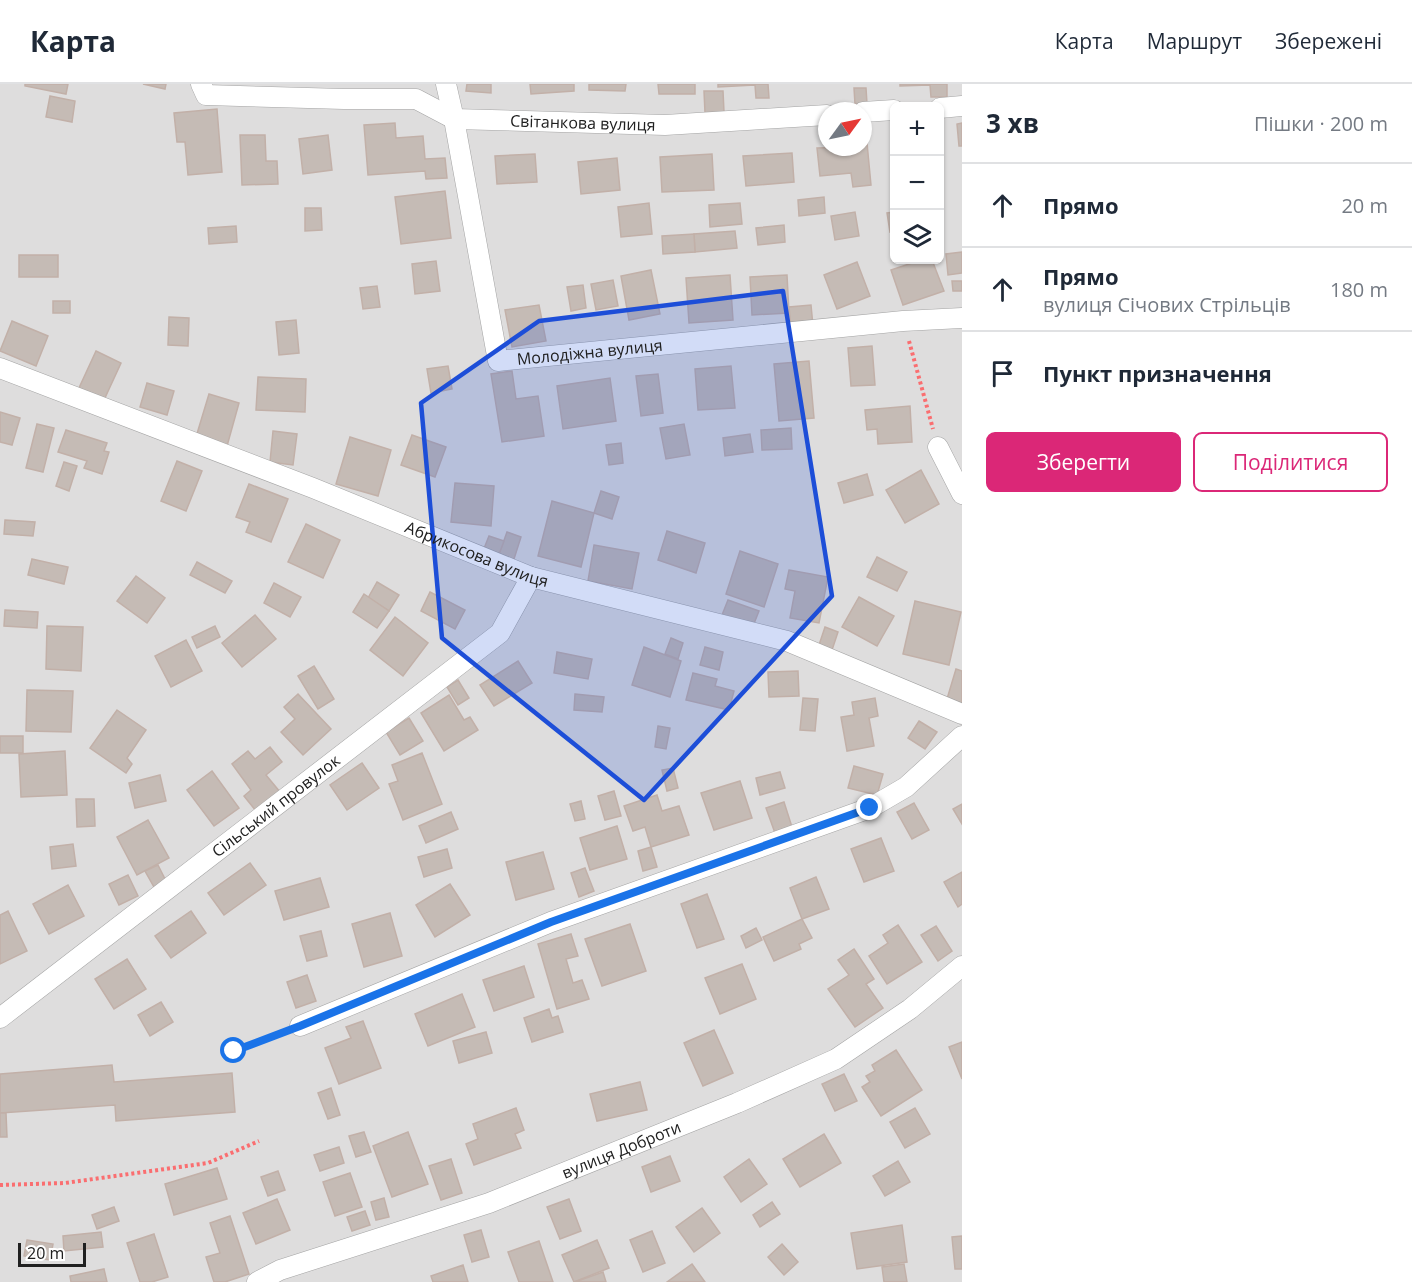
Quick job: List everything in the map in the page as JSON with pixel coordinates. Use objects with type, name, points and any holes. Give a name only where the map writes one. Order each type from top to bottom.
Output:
[{"type":"street","name":"Світанкова вулиця","points":[[201,84],[206,95],[416,99],[454,119],[665,125],[818,116]]},
{"type":"street","name":"Молодіжна вулиця","points":[[446,84],[498,361],[903,321],[962,318]]},
{"type":"street","points":[[944,108],[962,106]]},
{"type":"street","points":[[872,111],[890,110]]},
{"type":"street","name":"Абрикосова вулиця","points":[[0,368],[313,488],[531,577],[788,641],[962,714]]},
{"type":"street","points":[[938,447],[962,494]]},
{"type":"street","name":"Сільський провулок","points":[[0,1018],[500,633],[531,577]]},
{"type":"street","points":[[300,1026],[551,922],[870,808],[906,787],[962,736]]},
{"type":"street","name":"вулиця Доброти","points":[[257,1282],[280,1270],[489,1203],[738,1103],[836,1059],[910,1009],[962,966]]},
{"type":"path","points":[[903,321],[938,447]]},
{"type":"path","points":[[234,1051],[300,1026]]},
{"type":"path","points":[[0,1185],[65,1183],[208,1164],[259,1141]]},
{"type":"highlighted area","points":[[783,291],[832,596],[644,800],[442,638],[421,403],[539,321]]},
{"type":"shaded area","points":[[0,84],[962,84],[962,1282],[0,1282]]},
{"type":"building","points":[[25,84],[68,84],[66,94],[25,86]]},
{"type":"building","points":[[143,84],[166,84],[165,89]]},
{"type":"building","points":[[467,84],[491,84],[491,93],[466,91]]},
{"type":"building","points":[[530,84],[574,84],[574,91],[531,94]]},
{"type":"building","points":[[589,84],[626,84],[625,91],[589,90]]},
{"type":"building","points":[[658,84],[695,84],[695,94],[659,94]]},
{"type":"building","points":[[718,84],[768,84],[769,98],[756,98],[755,85],[718,87]]},
{"type":"building","points":[[900,84],[947,84],[947,97],[931,97],[930,85],[900,86]]},
{"type":"building","points":[[854,88],[866,88],[867,102],[855,102]]},
{"type":"building","points":[[704,91],[723,91],[724,112],[705,113]]},
{"type":"building","points":[[50,96],[75,101],[72,122],[46,117]]},
{"type":"building","points":[[217,109],[222,172],[188,175],[185,142],[177,142],[174,113]]},
{"type":"building","points":[[395,123],[396,138],[423,136],[425,159],[445,158],[447,178],[426,179],[425,171],[368,175],[364,125]]},
{"type":"building","points":[[962,123],[962,146],[959,146],[957,124]]},
{"type":"building","points":[[240,135],[265,135],[266,161],[277,161],[278,184],[242,185]]},
{"type":"building","points":[[328,135],[332,170],[303,174],[299,139]]},
{"type":"building","points":[[817,148],[818,156],[868,156],[871,185],[853,187],[851,173],[820,176]]},
{"type":"building","points":[[792,153],[794,182],[746,186],[743,156]]},
{"type":"building","points":[[535,154],[537,182],[497,184],[495,156]]},
{"type":"building","points":[[712,154],[714,190],[662,192],[660,157]]},
{"type":"building","points":[[617,158],[620,190],[581,194],[578,162]]},
{"type":"building","points":[[445,191],[451,238],[401,244],[395,197]]},
{"type":"building","points":[[824,197],[825,213],[799,216],[798,200]]},
{"type":"building","points":[[649,203],[652,234],[621,237],[618,207]]},
{"type":"building","points":[[740,203],[742,224],[710,227],[709,205]]},
{"type":"building","points":[[305,208],[321,208],[322,230],[305,231]]},
{"type":"building","points":[[855,212],[859,236],[835,240],[831,216]]},
{"type":"building","points":[[887,213],[890,213],[890,232]]},
{"type":"building","points":[[784,225],[785,242],[758,245],[756,228]]},
{"type":"building","points":[[236,226],[237,242],[209,244],[208,228]]},
{"type":"building","points":[[735,231],[737,248],[695,252],[694,234]]},
{"type":"building","points":[[694,234],[695,252],[663,254],[662,236]]},
{"type":"building","points":[[962,252],[962,273],[948,275],[946,254]]},
{"type":"building","points":[[19,255],[58,255],[58,277],[19,277]]},
{"type":"building","points":[[436,261],[440,291],[415,294],[412,264]]},
{"type":"building","points":[[857,262],[870,296],[837,309],[824,275]]},
{"type":"building","points":[[909,264],[934,264],[944,291],[903,305],[891,270]]},
{"type":"building","points":[[651,270],[660,314],[629,320],[621,276]]},
{"type":"building","points":[[730,275],[733,320],[689,323],[686,278]]},
{"type":"building","points":[[787,275],[789,313],[752,315],[750,277]]},
{"type":"building","points":[[613,280],[618,306],[596,310],[591,284]]},
{"type":"building","points":[[952,281],[962,281],[962,291],[953,291]]},
{"type":"building","points":[[583,285],[586,308],[571,311],[567,287]]},
{"type":"building","points":[[377,286],[380,307],[363,309],[360,288]]},
{"type":"building","points":[[53,301],[70,301],[70,313],[53,313]]},
{"type":"building","points":[[539,305],[546,341],[512,347],[505,310]]},
{"type":"building","points":[[811,305],[813,326],[791,328],[789,307]]},
{"type":"building","points":[[169,317],[189,318],[188,346],[168,345]]},
{"type":"building","points":[[296,320],[299,353],[279,355],[276,322]]},
{"type":"building","points":[[12,321],[48,336],[36,366],[0,351]]},
{"type":"building","points":[[872,346],[875,385],[851,386],[848,348]]},
{"type":"building","points":[[96,351],[121,363],[104,400],[79,388]]},
{"type":"building","points":[[809,361],[814,418],[779,421],[774,364]]},
{"type":"building","points":[[448,366],[452,389],[431,393],[427,369]]},
{"type":"building","points":[[731,366],[735,408],[698,410],[695,369]]},
{"type":"building","points":[[512,371],[516,399],[538,396],[544,436],[502,442],[491,374]]},
{"type":"building","points":[[658,374],[663,413],[641,416],[636,376]]},
{"type":"building","points":[[258,377],[306,379],[305,412],[256,410]]},
{"type":"building","points":[[610,378],[616,421],[563,429],[557,386]]},
{"type":"building","points":[[147,383],[174,391],[167,415],[140,407]]},
{"type":"building","points":[[209,394],[239,403],[227,446],[196,437]]},
{"type":"building","points":[[910,406],[912,442],[878,444],[877,429],[867,430],[865,410]]},
{"type":"building","points":[[0,412],[20,418],[12,445],[0,442]]},
{"type":"building","points":[[37,424],[54,428],[43,472],[26,468]]},
{"type":"building","points":[[684,424],[690,455],[666,459],[660,428]]},
{"type":"building","points":[[791,428],[792,449],[762,450],[761,430]]},
{"type":"building","points":[[66,430],[107,443],[104,451],[109,452],[102,474],[84,468],[87,461],[58,452]]},
{"type":"building","points":[[273,431],[297,434],[293,465],[270,462]]},
{"type":"building","points":[[750,434],[753,452],[725,456],[723,438]]},
{"type":"building","points":[[412,435],[446,447],[435,477],[401,465]]},
{"type":"building","points":[[350,437],[391,450],[378,496],[336,484]]},
{"type":"building","points":[[621,443],[623,463],[609,465],[606,445]]},
{"type":"building","points":[[177,461],[202,471],[186,511],[161,501]]},
{"type":"building","points":[[64,462],[77,466],[69,491],[56,486]]},
{"type":"building","points":[[921,470],[939,504],[905,523],[886,490]]},
{"type":"building","points":[[867,474],[873,495],[844,503],[838,483]]},
{"type":"building","points":[[455,483],[494,486],[491,526],[451,522]]},
{"type":"building","points":[[249,484],[288,499],[271,542],[246,532],[250,522],[236,517]]},
{"type":"building","points":[[601,491],[619,497],[612,519],[594,513]]},
{"type":"building","points":[[552,501],[594,513],[581,567],[538,556]]},
{"type":"building","points":[[5,520],[35,522],[33,536],[4,534]]},
{"type":"building","points":[[306,524],[340,540],[323,578],[288,562]]},
{"type":"building","points":[[667,531],[705,543],[696,573],[658,560]]},
{"type":"building","points":[[507,532],[521,537],[513,562],[498,557]]},
{"type":"building","points":[[489,536],[504,541],[498,557],[483,551]]},
{"type":"building","points":[[594,545],[639,553],[632,589],[588,581]]},
{"type":"building","points":[[740,551],[778,564],[764,607],[726,594]]},
{"type":"building","points":[[877,557],[907,572],[897,591],[867,577]]},
{"type":"building","points":[[32,559],[68,567],[64,584],[28,575]]},
{"type":"building","points":[[197,562],[232,581],[225,593],[190,575]]},
{"type":"building","points":[[789,570],[828,577],[819,623],[790,618],[795,591],[785,589]]},
{"type":"building","points":[[136,576],[165,598],[147,623],[117,601]]},
{"type":"building","points":[[377,582],[399,595],[389,611],[368,598]]},
{"type":"building","points":[[274,583],[301,597],[290,617],[264,603]]},
{"type":"building","points":[[430,592],[465,610],[455,629],[421,611]]},
{"type":"building","points":[[364,594],[389,611],[377,628],[353,612]]},
{"type":"building","points":[[859,597],[894,616],[877,646],[842,627]]},
{"type":"building","points":[[728,600],[759,611],[753,626],[722,615]]},
{"type":"building","points":[[915,601],[961,612],[949,665],[903,654]]},
{"type":"building","points":[[5,610],[38,612],[37,628],[4,626]]},
{"type":"building","points":[[255,615],[276,639],[242,667],[222,643]]},
{"type":"building","points":[[395,617],[428,643],[403,676],[370,650]]},
{"type":"building","points":[[47,626],[83,627],[81,671],[46,669]]},
{"type":"building","points":[[215,626],[220,637],[197,648],[192,637]]},
{"type":"building","points":[[825,627],[838,632],[832,650],[819,645]]},
{"type":"building","points":[[671,638],[683,643],[678,659],[665,654]]},
{"type":"building","points":[[186,640],[202,671],[171,687],[155,656]]},
{"type":"building","points":[[644,647],[681,661],[670,697],[632,685]]},
{"type":"building","points":[[705,647],[723,652],[719,670],[700,665]]},
{"type":"building","points":[[557,652],[592,659],[588,679],[554,673]]},
{"type":"building","points":[[518,661],[532,683],[494,706],[480,685]]},
{"type":"building","points":[[314,666],[334,699],[318,709],[298,676]]},
{"type":"building","points":[[956,669],[962,671],[962,703],[947,699]]},
{"type":"building","points":[[798,671],[799,696],[769,697],[768,672]]},
{"type":"building","points":[[693,673],[717,679],[715,686],[734,691],[729,710],[686,700]]},
{"type":"building","points":[[458,680],[469,698],[458,705],[447,687]]},
{"type":"building","points":[[27,690],[73,691],[71,732],[26,731]]},
{"type":"building","points":[[298,694],[331,729],[303,755],[281,732],[295,719],[284,707]]},
{"type":"building","points":[[575,694],[604,697],[602,712],[574,710]]},
{"type":"building","points":[[449,695],[464,720],[470,717],[478,730],[444,751],[421,713]]},
{"type":"building","points":[[803,698],[818,699],[815,731],[800,730]]},
{"type":"building","points":[[875,698],[878,716],[869,718],[874,746],[847,751],[841,717],[854,715],[852,702]]},
{"type":"building","points":[[117,710],[146,730],[127,758],[132,764],[126,773],[90,748]]},
{"type":"building","points":[[409,718],[423,741],[400,755],[386,732]]},
{"type":"building","points":[[919,721],[937,732],[925,749],[908,738]]},
{"type":"building","points":[[658,726],[670,728],[666,749],[655,747]]},
{"type":"building","points":[[0,736],[23,736],[23,753],[0,753]]},
{"type":"building","points":[[270,747],[282,762],[266,775],[280,792],[256,811],[244,796],[251,790],[232,764],[248,751],[255,759]]},
{"type":"building","points":[[65,751],[67,795],[21,797],[19,754]]},
{"type":"building","points":[[422,753],[442,804],[403,820],[389,784],[398,781],[392,765]]},
{"type":"building","points":[[362,763],[379,788],[347,810],[330,785]]},
{"type":"building","points":[[854,766],[883,774],[877,795],[848,788]]},
{"type":"building","points":[[673,768],[678,788],[667,791],[662,770]]},
{"type":"building","points":[[212,771],[239,808],[214,826],[187,790]]},
{"type":"building","points":[[780,772],[785,788],[760,795],[756,778]]},
{"type":"building","points":[[160,775],[166,801],[135,808],[129,783]]},
{"type":"building","points":[[740,781],[752,818],[714,830],[701,793]]},
{"type":"building","points":[[614,791],[621,816],[605,820],[598,796]]},
{"type":"building","points":[[657,795],[662,811],[679,806],[689,835],[651,847],[645,827],[633,831],[624,806]]},
{"type":"building","points":[[76,799],[94,799],[95,826],[77,827]]},
{"type":"building","points":[[581,801],[585,819],[575,821],[570,804]]},
{"type":"building","points":[[784,802],[792,827],[775,833],[766,808]]},
{"type":"building","points":[[914,803],[929,830],[912,839],[897,812]]},
{"type":"building","points":[[962,804],[962,824],[953,809]]},
{"type":"building","points":[[451,812],[458,829],[426,843],[419,826]]},
{"type":"building","points":[[148,820],[169,858],[137,875],[117,837]]},
{"type":"building","points":[[617,826],[627,859],[590,870],[580,838]]},
{"type":"building","points":[[881,838],[894,871],[864,882],[851,849]]},
{"type":"building","points":[[73,844],[76,866],[52,869],[50,847]]},
{"type":"building","points":[[651,847],[657,867],[643,871],[638,851]]},
{"type":"building","points":[[447,849],[452,868],[424,877],[418,857]]},
{"type":"building","points":[[543,852],[554,889],[516,900],[506,862]]},
{"type":"building","points":[[250,863],[266,885],[224,915],[208,893]]},
{"type":"building","points":[[158,865],[166,881],[154,887],[145,871]]},
{"type":"building","points":[[585,868],[594,891],[579,897],[571,873]]},
{"type":"building","points":[[962,872],[962,904],[958,907],[944,882]]},
{"type":"building","points":[[128,875],[138,896],[119,905],[109,884]]},
{"type":"building","points":[[816,877],[829,909],[802,919],[790,888]]},
{"type":"building","points":[[320,878],[329,907],[284,920],[275,891]]},
{"type":"building","points":[[450,884],[470,915],[435,937],[416,905]]},
{"type":"building","points":[[68,885],[84,916],[49,934],[33,904]]},
{"type":"building","points":[[707,894],[724,939],[697,948],[681,904]]},
{"type":"building","points":[[8,911],[27,951],[0,964],[0,915]]},
{"type":"building","points":[[191,911],[206,933],[171,958],[155,936]]},
{"type":"building","points":[[390,913],[402,956],[364,967],[352,924]]},
{"type":"building","points":[[802,919],[812,938],[799,944],[801,949],[774,961],[763,937]]},
{"type":"building","points":[[630,924],[646,971],[602,986],[585,939]]},
{"type":"building","points":[[898,925],[922,962],[887,984],[869,956],[888,943],[883,935]]},
{"type":"building","points":[[936,926],[952,951],[938,961],[921,935]]},
{"type":"building","points":[[756,928],[762,940],[746,948],[741,936]]},
{"type":"building","points":[[321,931],[327,956],[307,961],[300,936]]},
{"type":"building","points":[[571,934],[578,956],[566,959],[573,983],[582,980],[589,999],[557,1009],[538,944]]},
{"type":"building","points":[[854,949],[874,979],[866,984],[883,1008],[855,1027],[828,989],[849,975],[838,960]]},
{"type":"building","points":[[127,959],[146,989],[114,1009],[95,979]]},
{"type":"building","points":[[742,964],[756,999],[720,1014],[705,978]]},
{"type":"building","points":[[524,966],[534,997],[494,1011],[483,980]]},
{"type":"building","points":[[307,975],[316,1001],[296,1008],[287,982]]},
{"type":"building","points":[[462,994],[475,1027],[428,1046],[415,1014]]},
{"type":"building","points":[[161,1002],[173,1022],[150,1036],[138,1015]]},
{"type":"building","points":[[549,1009],[552,1018],[558,1016],[563,1032],[532,1042],[524,1018]]},
{"type":"building","points":[[363,1021],[381,1068],[339,1084],[325,1048],[351,1038],[346,1027]]},
{"type":"building","points":[[714,1030],[733,1073],[703,1086],[684,1043]]},
{"type":"building","points":[[486,1032],[492,1053],[459,1063],[453,1041]]},
{"type":"building","points":[[962,1042],[962,1079],[949,1047]]},
{"type":"building","points":[[896,1050],[922,1090],[881,1116],[862,1087],[870,1082],[866,1076],[875,1071],[872,1065]]},
{"type":"building","points":[[112,1065],[114,1082],[232,1073],[235,1112],[116,1121],[115,1105],[0,1113],[0,1074]]},
{"type":"building","points":[[844,1074],[857,1101],[835,1111],[822,1084]]},
{"type":"building","points":[[640,1082],[647,1110],[597,1121],[590,1094]]},
{"type":"building","points":[[331,1088],[340,1115],[328,1119],[318,1093]]},
{"type":"building","points":[[516,1108],[524,1130],[515,1134],[521,1148],[474,1165],[466,1144],[478,1139],[473,1124]]},
{"type":"building","points":[[915,1108],[930,1134],[905,1148],[890,1122]]},
{"type":"building","points":[[0,1113],[6,1113],[7,1137],[0,1137]]},
{"type":"building","points":[[364,1132],[371,1152],[356,1157],[349,1136]]},
{"type":"building","points":[[408,1132],[428,1184],[392,1197],[373,1146]]},
{"type":"building","points":[[824,1134],[841,1163],[800,1187],[783,1159]]},
{"type":"building","points":[[339,1147],[344,1163],[320,1171],[314,1155]]},
{"type":"building","points":[[670,1156],[680,1181],[651,1192],[642,1167]]},
{"type":"building","points":[[451,1159],[462,1193],[441,1200],[429,1166]]},
{"type":"building","points":[[749,1159],[767,1184],[741,1202],[724,1177]]},
{"type":"building","points":[[898,1161],[910,1182],[885,1196],[873,1176]]},
{"type":"building","points":[[217,1168],[227,1199],[174,1215],[165,1184]]},
{"type":"building","points":[[278,1171],[285,1190],[268,1196],[261,1177]]},
{"type":"building","points":[[350,1173],[362,1207],[335,1216],[323,1182]]},
{"type":"building","points":[[384,1198],[389,1217],[376,1220],[371,1202]]},
{"type":"building","points":[[277,1199],[290,1230],[256,1244],[243,1213]]},
{"type":"building","points":[[569,1199],[581,1231],[560,1239],[547,1207]]},
{"type":"building","points":[[772,1202],[780,1214],[760,1227],[753,1215]]},
{"type":"building","points":[[114,1207],[119,1221],[97,1229],[92,1215]]},
{"type":"building","points":[[702,1208],[720,1233],[694,1252],[676,1227]]},
{"type":"building","points":[[365,1211],[370,1225],[352,1231],[347,1217]]},
{"type":"building","points":[[230,1216],[249,1274],[225,1282],[214,1282],[206,1257],[220,1253],[210,1223]]},
{"type":"building","points":[[902,1225],[907,1262],[857,1269],[851,1233]]},
{"type":"building","points":[[481,1230],[489,1257],[472,1262],[464,1235]]},
{"type":"building","points":[[652,1231],[665,1263],[643,1272],[630,1240]]},
{"type":"building","points":[[101,1232],[103,1247],[64,1251],[63,1236]]},
{"type":"building","points":[[154,1234],[168,1277],[152,1282],[140,1282],[127,1243]]},
{"type":"building","points":[[962,1236],[962,1269],[955,1269],[952,1237]]},
{"type":"building","points":[[27,1240],[53,1244],[50,1260],[24,1256]]},
{"type":"building","points":[[597,1240],[609,1268],[574,1282],[562,1255]]},
{"type":"building","points":[[539,1241],[553,1282],[519,1282],[508,1252]]},
{"type":"building","points":[[782,1244],[798,1262],[784,1275],[768,1257]]},
{"type":"building","points":[[692,1264],[705,1282],[667,1282]]},
{"type":"building","points":[[904,1264],[907,1282],[884,1282],[882,1267]]},
{"type":"building","points":[[463,1265],[468,1282],[433,1282],[431,1276]]},
{"type":"building","points":[[104,1269],[107,1282],[71,1282],[70,1276]]},
{"type":"building","points":[[603,1272],[606,1282],[575,1282]]},
{"type":"route","points":[[234,1051],[551,922],[870,808]]}]
